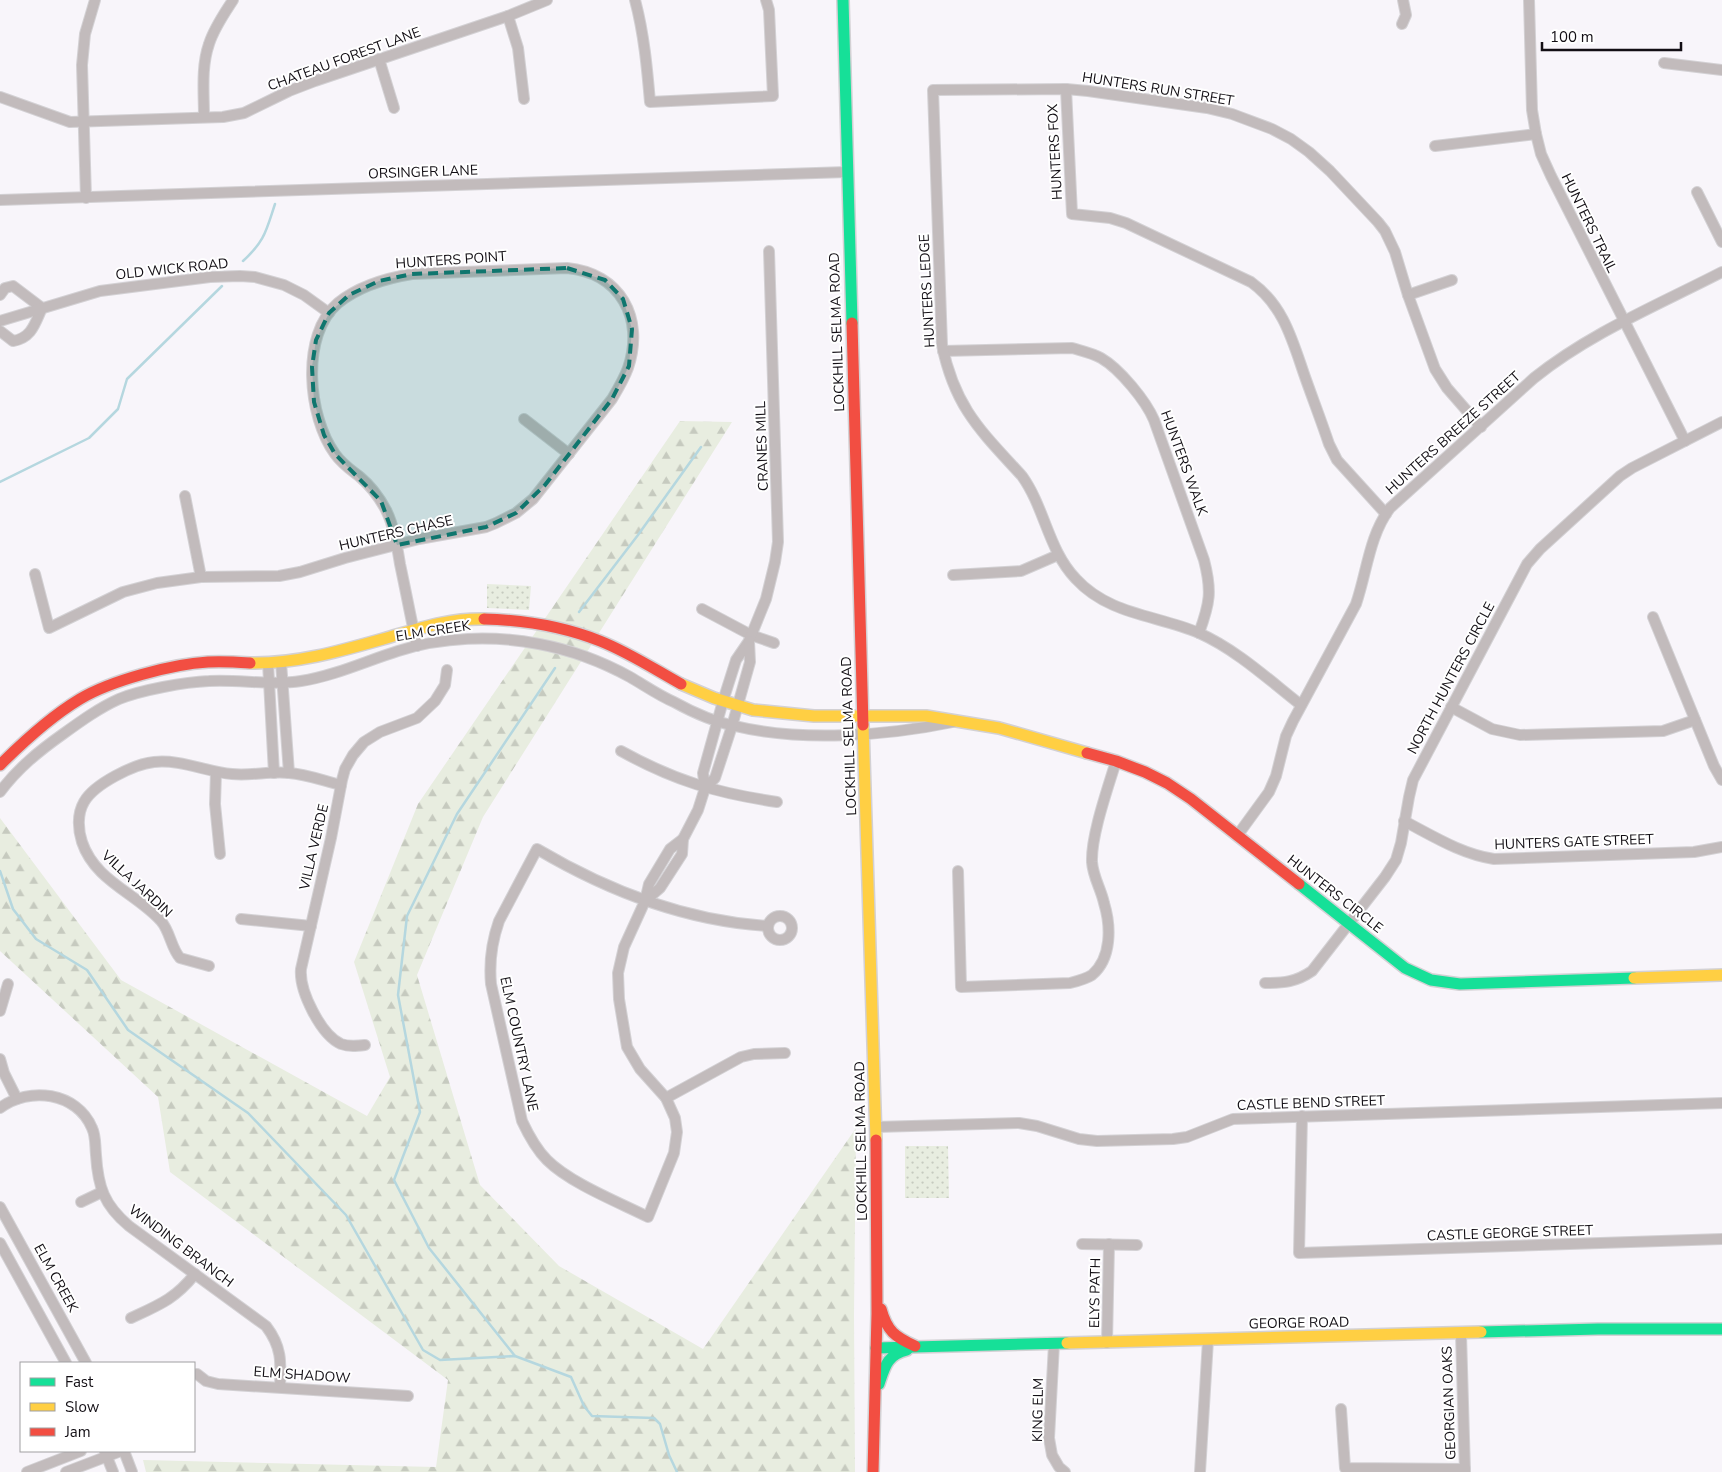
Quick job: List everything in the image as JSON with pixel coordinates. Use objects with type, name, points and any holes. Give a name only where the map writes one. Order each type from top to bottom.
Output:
[{"type":"street","points":[[86,198],[82,65],[85,34],[95,0]]},
{"type":"street","points":[[204,117],[204,72],[209,44],[216,27],[233,0]]},
{"type":"street","name":"CHATEAU FOREST LANE","points":[[0,97],[70,122],[204,117],[244,113],[289,91],[508,16],[547,0]]},
{"type":"street","points":[[636,0],[646,49],[650,102],[773,96],[769,10],[766,0]]},
{"type":"street","name":"LOCKHILL SELMA ROAD","points":[[843,0],[876,1127],[877,1288],[873,1472]]},
{"type":"street","points":[[1402,24],[1406,15],[1403,0]]},
{"type":"street","name":"HUNTERS TRAIL","points":[[1529,0],[1532,110],[1541,154],[1685,441]]},
{"type":"street","points":[[508,16],[518,48],[524,99]]},
{"type":"street","points":[[379,59],[394,108]]},
{"type":"street","points":[[1664,63],[1722,70]]},
{"type":"street","name":"HUNTERS RUN STREET","points":[[933,90],[1066,89],[1088,91],[1224,112],[1257,122],[1291,139],[1330,171],[1378,222],[1388,236],[1438,374],[1447,388],[1481,426]]},
{"type":"street","name":"HUNTERS FOX","points":[[1066,89],[1072,214],[1110,218],[1126,222],[1251,282],[1265,293],[1277,307],[1288,327],[1329,444],[1337,460],[1386,514]]},
{"type":"street","name":"HUNTERS LEDGE","points":[[933,90],[943,351],[950,378],[966,411],[976,426],[1028,484],[1058,555],[1077,581],[1108,603],[1199,633],[1232,652],[1301,705]]},
{"type":"street","points":[[1435,146],[1536,134]]},
{"type":"street","name":"ORSINGER LANE","points":[[0,200],[847,172]]},
{"type":"street","points":[[1697,192],[1722,242]]},
{"type":"street","name":"CRANES MILL","points":[[705,788],[703,773],[723,701],[736,660],[750,638],[766,599],[778,542],[769,251]]},
{"type":"street","name":"HUNTERS POINT","points":[[417,646],[390,520],[381,501],[368,484],[334,454],[318,419],[312,385],[312,367],[316,340],[329,313],[349,295],[379,281],[412,274],[566,268],[580,269],[593,273],[615,288]]},
{"type":"street","name":"HUNTERS BREEZE STREET","points":[[1237,836],[1269,792],[1276,776],[1286,736],[1356,604],[1374,538],[1386,514],[1397,501],[1556,360],[1580,344],[1722,272]]},
{"type":"street","name":"OLD WICK ROAD","points":[[0,321],[100,291],[210,277],[240,276],[255,277],[284,285],[304,295],[329,313]]},
{"type":"street","points":[[1408,295],[1452,280]]},
{"type":"street","points":[[0,295],[6,288],[13,286],[42,308],[33,328],[21,340],[13,341],[0,331]]},
{"type":"street","name":"HUNTERS CHASE","points":[[35,574],[49,628],[123,592],[201,577],[266,576],[300,572],[396,545],[486,527],[506,519],[533,498],[569,454],[612,399],[629,366],[632,348],[632,328],[623,299],[615,288]]},
{"type":"street","name":"HUNTERS WALK","points":[[943,351],[1072,348],[1092,354],[1108,362],[1131,386],[1149,408],[1204,560],[1210,582],[1210,599],[1199,633]]},
{"type":"street","points":[[524,419],[569,454]]},
{"type":"street","name":"NORTH HUNTERS CIRCLE","points":[[1265,983],[1287,983],[1300,979],[1312,972],[1396,860],[1413,780],[1527,564],[1540,549],[1620,476],[1722,422]]},
{"type":"street","points":[[185,496],[201,577]]},
{"type":"street","points":[[953,575],[1021,571],[1058,555]]},
{"type":"street","points":[[702,609],[750,638],[774,643]]},
{"type":"street","points":[[1653,617],[1714,766],[1722,780]]},
{"type":"street","name":"ELM CREEK","points":[[0,765],[29,736],[52,718],[80,699],[111,684],[176,666],[208,662],[281,662],[338,652],[443,622],[476,619],[542,624],[573,632],[600,641],[636,658],[682,685],[753,710],[796,715],[863,715]]},
{"type":"street","name":"ELM CREEK","points":[[0,792],[21,767],[38,752],[91,714],[122,698],[185,683],[228,680],[283,683],[302,681],[330,674],[399,650],[446,641],[476,638],[508,639],[538,643],[593,659],[628,675],[674,702],[732,726],[796,735],[863,734]]},
{"type":"street","name":"CRANES MILL","points":[[705,788],[715,778],[738,706],[750,662],[750,638]]},
{"type":"street","points":[[281,662],[289,773]]},
{"type":"street","points":[[268,663],[274,774]]},
{"type":"street","name":"VILLA VERDE","points":[[365,1045],[352,1046],[342,1044],[334,1039],[322,1026],[303,992],[301,983],[301,969],[331,838],[340,785],[345,769],[353,755],[364,742],[380,732],[417,718],[435,701],[445,686],[447,670]]},
{"type":"street","points":[[1451,708],[1492,729],[1520,736],[1663,731],[1695,720]]},
{"type":"street","name":"HUNTERS CIRCLE","points":[[863,715],[926,716],[999,728],[1116,761],[1145,772],[1168,783],[1191,798],[1348,924],[1414,973],[1432,980],[1451,983],[1722,975]]},
{"type":"street","name":"HUNTERS CIRCLE","points":[[863,734],[930,727],[956,722]]},
{"type":"street","points":[[621,752],[672,777],[705,788],[777,802]]},
{"type":"street","points":[[958,871],[961,987],[1070,983],[1093,974],[1103,961],[1109,937],[1108,919],[1092,863],[1098,824],[1116,761]]},
{"type":"street","name":"VILLA JARDIN","points":[[209,966],[180,958],[160,920],[98,871],[85,850],[78,826],[84,800],[96,788],[125,771],[154,762],[171,762],[216,772],[243,775],[289,773],[340,785]]},
{"type":"street","points":[[216,772],[215,804],[220,854]]},
{"type":"street","points":[[705,788],[698,810],[683,839],[670,849],[649,884],[646,901],[624,947],[618,973],[619,999],[629,1052],[640,1069],[666,1098],[741,1057],[754,1054],[785,1053]]},
{"type":"street","name":"HUNTERS GATE STREET","points":[[1404,821],[1462,851],[1478,857],[1494,859],[1694,852],[1722,847]]},
{"type":"street","name":"ELM COUNTRY LANE","points":[[646,901],[594,880],[537,849],[499,921],[491,959],[491,984],[522,1121],[533,1142],[544,1156],[566,1175],[648,1217],[674,1153],[676,1125],[666,1098]]},
{"type":"street","points":[[646,901],[696,916],[768,926]]},
{"type":"street","points":[[241,919],[311,926]]},
{"type":"street","points":[[0,1011],[8,984]]},
{"type":"street","points":[[0,1059],[4,1073],[17,1099]]},
{"type":"street","name":"WINDING BRANCH","points":[[0,1108],[28,1095],[43,1094],[58,1098],[77,1109],[86,1118],[94,1136],[98,1175],[102,1192],[110,1207],[122,1220],[258,1320],[273,1335],[278,1346],[281,1363],[280,1387]]},
{"type":"street","name":"CASTLE BEND STREET","points":[[876,1127],[1019,1123],[1037,1126],[1079,1140],[1173,1139],[1187,1137],[1233,1119],[1722,1103]]},
{"type":"street","name":"CASTLE GEORGE STREET","points":[[1302,1116],[1300,1253],[1722,1239]]},
{"type":"street","points":[[81,1202],[102,1192]]},
{"type":"street","name":"ELM CREEK","points":[[0,1207],[85,1362]]},
{"type":"street","points":[[0,1243],[65,1362]]},
{"type":"street","name":"ELYS PATH","points":[[1082,1244],[1137,1245]]},
{"type":"street","name":"ELYS PATH","points":[[1107,1343],[1110,1244]]},
{"type":"street","points":[[131,1318],[174,1296],[195,1274]]},
{"type":"street","points":[[877,1288],[887,1328],[898,1338],[918,1347]]},
{"type":"street","name":"GEORGE ROAD","points":[[876,1348],[1598,1329],[1722,1329]]},
{"type":"street","name":"GEORGIAN OAKS","points":[[1461,1334],[1465,1471]]},
{"type":"street","points":[[1200,1472],[1208,1340]]},
{"type":"street","name":"KING ELM","points":[[1054,1344],[1049,1438],[1052,1455],[1064,1472]]},
{"type":"street","points":[[875,1395],[887,1364],[893,1355],[896,1352],[918,1347]]},
{"type":"street","name":"ELM SHADOW","points":[[197,1374],[206,1381],[218,1384],[408,1396]]},
{"type":"street","points":[[1341,1409],[1345,1468],[1465,1471]]},
{"type":"street","points":[[26,1472],[78,1452]]},
{"type":"street","points":[[123,1452],[132,1472]]},
{"type":"street","points":[[66,1472],[106,1454],[113,1472]]},
{"type":"highlighted area","points":[[567,268],[605,280],[623,299],[632,329],[629,366],[612,399],[545,485],[516,513],[486,527],[397,545],[381,501],[335,454],[324,435],[314,402],[312,367],[316,340],[329,313],[349,295],[379,281],[412,274]]},
{"type":"green space","points":[[680,421],[732,422],[483,817],[417,975],[480,1185],[559,1266],[703,1349],[856,1128],[855,1472],[146,1472],[143,1460],[436,1467],[448,1380],[170,1172],[158,1097],[0,951],[0,818],[121,980],[367,1116],[390,1077],[354,962],[418,804]]},
{"type":"green space","points":[[487,584],[531,586],[529,610],[487,608]]},
{"type":"green space","points":[[905,1146],[948,1146],[949,1198],[905,1198]]},
{"type":"waterway","points":[[243,261],[256,247],[267,229],[275,204]]},
{"type":"waterway","points":[[0,482],[89,438],[118,409],[127,379],[222,286]]},
{"type":"waterway","points":[[579,612],[638,535],[701,447]]},
{"type":"waterway","points":[[515,1356],[429,1248],[394,1180],[420,1112],[398,995],[407,916],[457,814],[555,668]]},
{"type":"waterway","points":[[0,871],[13,909],[36,939],[87,970],[128,1030],[248,1113],[346,1215],[423,1350],[440,1360],[515,1356],[571,1377],[584,1406],[592,1416],[654,1418],[660,1424],[669,1455],[677,1472]]},
{"type":"traffic: fast","points":[[843,0],[852,323]]},
{"type":"traffic: fast","points":[[1299,884],[1405,968],[1431,980],[1460,984],[1634,978]]},
{"type":"traffic: fast","points":[[1481,1332],[1598,1329],[1722,1329]]},
{"type":"traffic: fast","points":[[876,1348],[1067,1343]]},
{"type":"traffic: fast","points":[[879,1384],[885,1367],[891,1358],[907,1350]]},
{"type":"traffic: slow","points":[[250,663],[303,659],[436,624],[484,619]]},
{"type":"traffic: slow","points":[[681,684],[714,698],[753,710],[814,716],[926,716],[999,728],[1087,753]]},
{"type":"traffic: slow","points":[[863,725],[876,1140]]},
{"type":"traffic: slow","points":[[1634,978],[1722,975]]},
{"type":"traffic: slow","points":[[1067,1343],[1481,1332]]},
{"type":"traffic: jam","points":[[852,323],[863,725]]},
{"type":"traffic: jam","points":[[484,619],[514,621],[571,631],[621,650],[681,684]]},
{"type":"traffic: jam","points":[[0,765],[48,721],[93,692],[142,674],[193,663],[250,663]]},
{"type":"traffic: jam","points":[[1087,753],[1116,761],[1167,783],[1191,799],[1299,884]]},
{"type":"traffic: jam","points":[[873,1472],[877,1314],[876,1140]]},
{"type":"traffic: jam","points":[[881,1309],[889,1328],[902,1340],[915,1346]]}]
